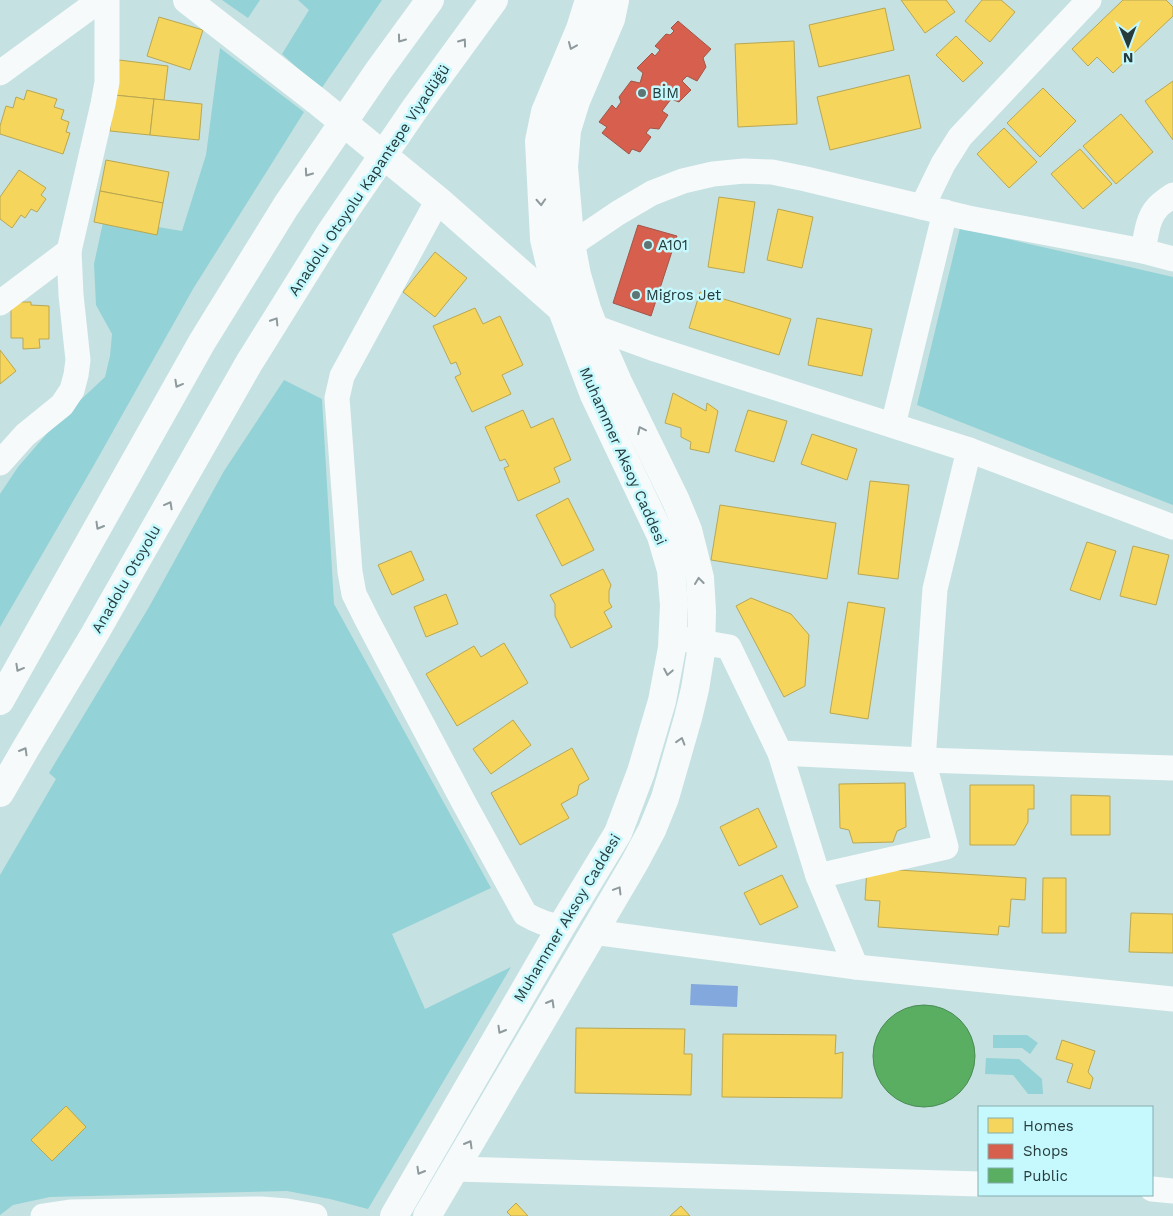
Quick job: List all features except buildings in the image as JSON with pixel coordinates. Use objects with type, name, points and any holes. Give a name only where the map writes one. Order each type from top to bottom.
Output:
[{"type":"main road","points":[[187,0],[317,100],[438,200],[562,310],[594,327]]},
{"type":"main road","points":[[0,701],[202,342],[286,206],[379,70],[430,0]]},
{"type":"main road","name":"Anadolu Otoyolu Kapantepe Viyadüğü","points":[[249,363],[330,233],[416,107],[494,0]]},
{"type":"main road","name":"Muhammer Aksoy Caddesi","points":[[394,1216],[561,927],[618,834],[641,772],[662,701],[672,648],[674,605],[671,570],[661,536],[594,395],[562,310],[544,239],[539,141],[545,112],[580,28],[588,0]]},
{"type":"main road","name":"Muhammer Aksoy Caddesi","points":[[427,1216],[652,830],[665,798],[688,718],[701,652],[702,611],[700,578],[688,530],[594,327],[577,275],[572,245],[564,167],[567,130],[576,101],[611,19],[615,0]]},
{"type":"main road","name":"Anadolu Otoyolu","points":[[0,793],[99,626],[249,363]]},
{"type":"main road","points":[[561,927],[593,932]]},
{"type":"street","points":[[0,73],[100,0]]},
{"type":"street","points":[[0,463],[26,436],[62,405],[72,390],[76,375],[78,360],[70,295],[70,251],[101,114],[106,82],[107,0]]},
{"type":"street","points":[[893,425],[943,164],[960,137],[1089,0]]},
{"type":"street","points":[[521,274],[548,260],[618,213],[652,193],[683,181],[713,174],[744,171],[772,172],[968,218],[1143,251],[1173,259]]},
{"type":"street","points":[[1143,251],[1153,215],[1157,208],[1173,195]]},
{"type":"street","points":[[438,200],[342,376],[337,398],[350,572],[354,594],[367,620],[525,914],[546,925],[561,927]]},
{"type":"street","points":[[0,303],[70,251]]},
{"type":"street","points":[[594,327],[652,348],[969,450],[1173,526]]},
{"type":"street","points":[[818,876],[946,847],[923,760],[935,589],[969,450]]},
{"type":"street","points":[[673,637],[729,647],[780,752],[818,876],[856,967]]},
{"type":"street","points":[[780,752],[923,760],[1173,768]]},
{"type":"street","points":[[593,932],[856,967],[1173,999]]},
{"type":"street","points":[[454,1170],[978,1184]]},
{"type":"street","points":[[1153,1189],[1173,1192]]},
{"type":"street","points":[[42,1216],[70,1212],[261,1209],[315,1216]]},
{"type":"shaded area","points":[[222,0],[260,0],[248,18]]},
{"type":"shaded area","points":[[298,0],[382,0],[321,89],[282,54],[309,10]]},
{"type":"shaded area","points":[[220,48],[304,112],[193,289],[0,627],[0,494],[18,467],[57,422],[105,377],[110,356],[112,334],[96,305],[94,264],[104,218],[182,231],[206,155]]},
{"type":"shaded area","points":[[960,228],[1173,277],[1173,505],[917,405]]},
{"type":"shaded area","points":[[284,380],[322,399],[334,604],[491,888],[392,934],[425,1009],[511,967],[368,1209],[330,1199],[287,1191],[50,1197],[13,1205],[0,1215],[0,875],[56,779],[49,773],[149,607],[224,471]]},
{"type":"shaded area","points":[[691,984],[738,986],[737,1007],[690,1005]]},
{"type":"shaded area","points":[[993,1035],[1027,1035],[1038,1043],[1030,1054],[1022,1048],[993,1048]]},
{"type":"shaded area","points":[[986,1058],[1019,1059],[1042,1079],[1043,1094],[1028,1094],[1013,1075],[985,1074]]},
{"type":"place","name":"BİM","points":[[642,93]]},
{"type":"place","name":"A101","points":[[648,245]]},
{"type":"place","name":"Migros Jet","points":[[636,295]]}]
